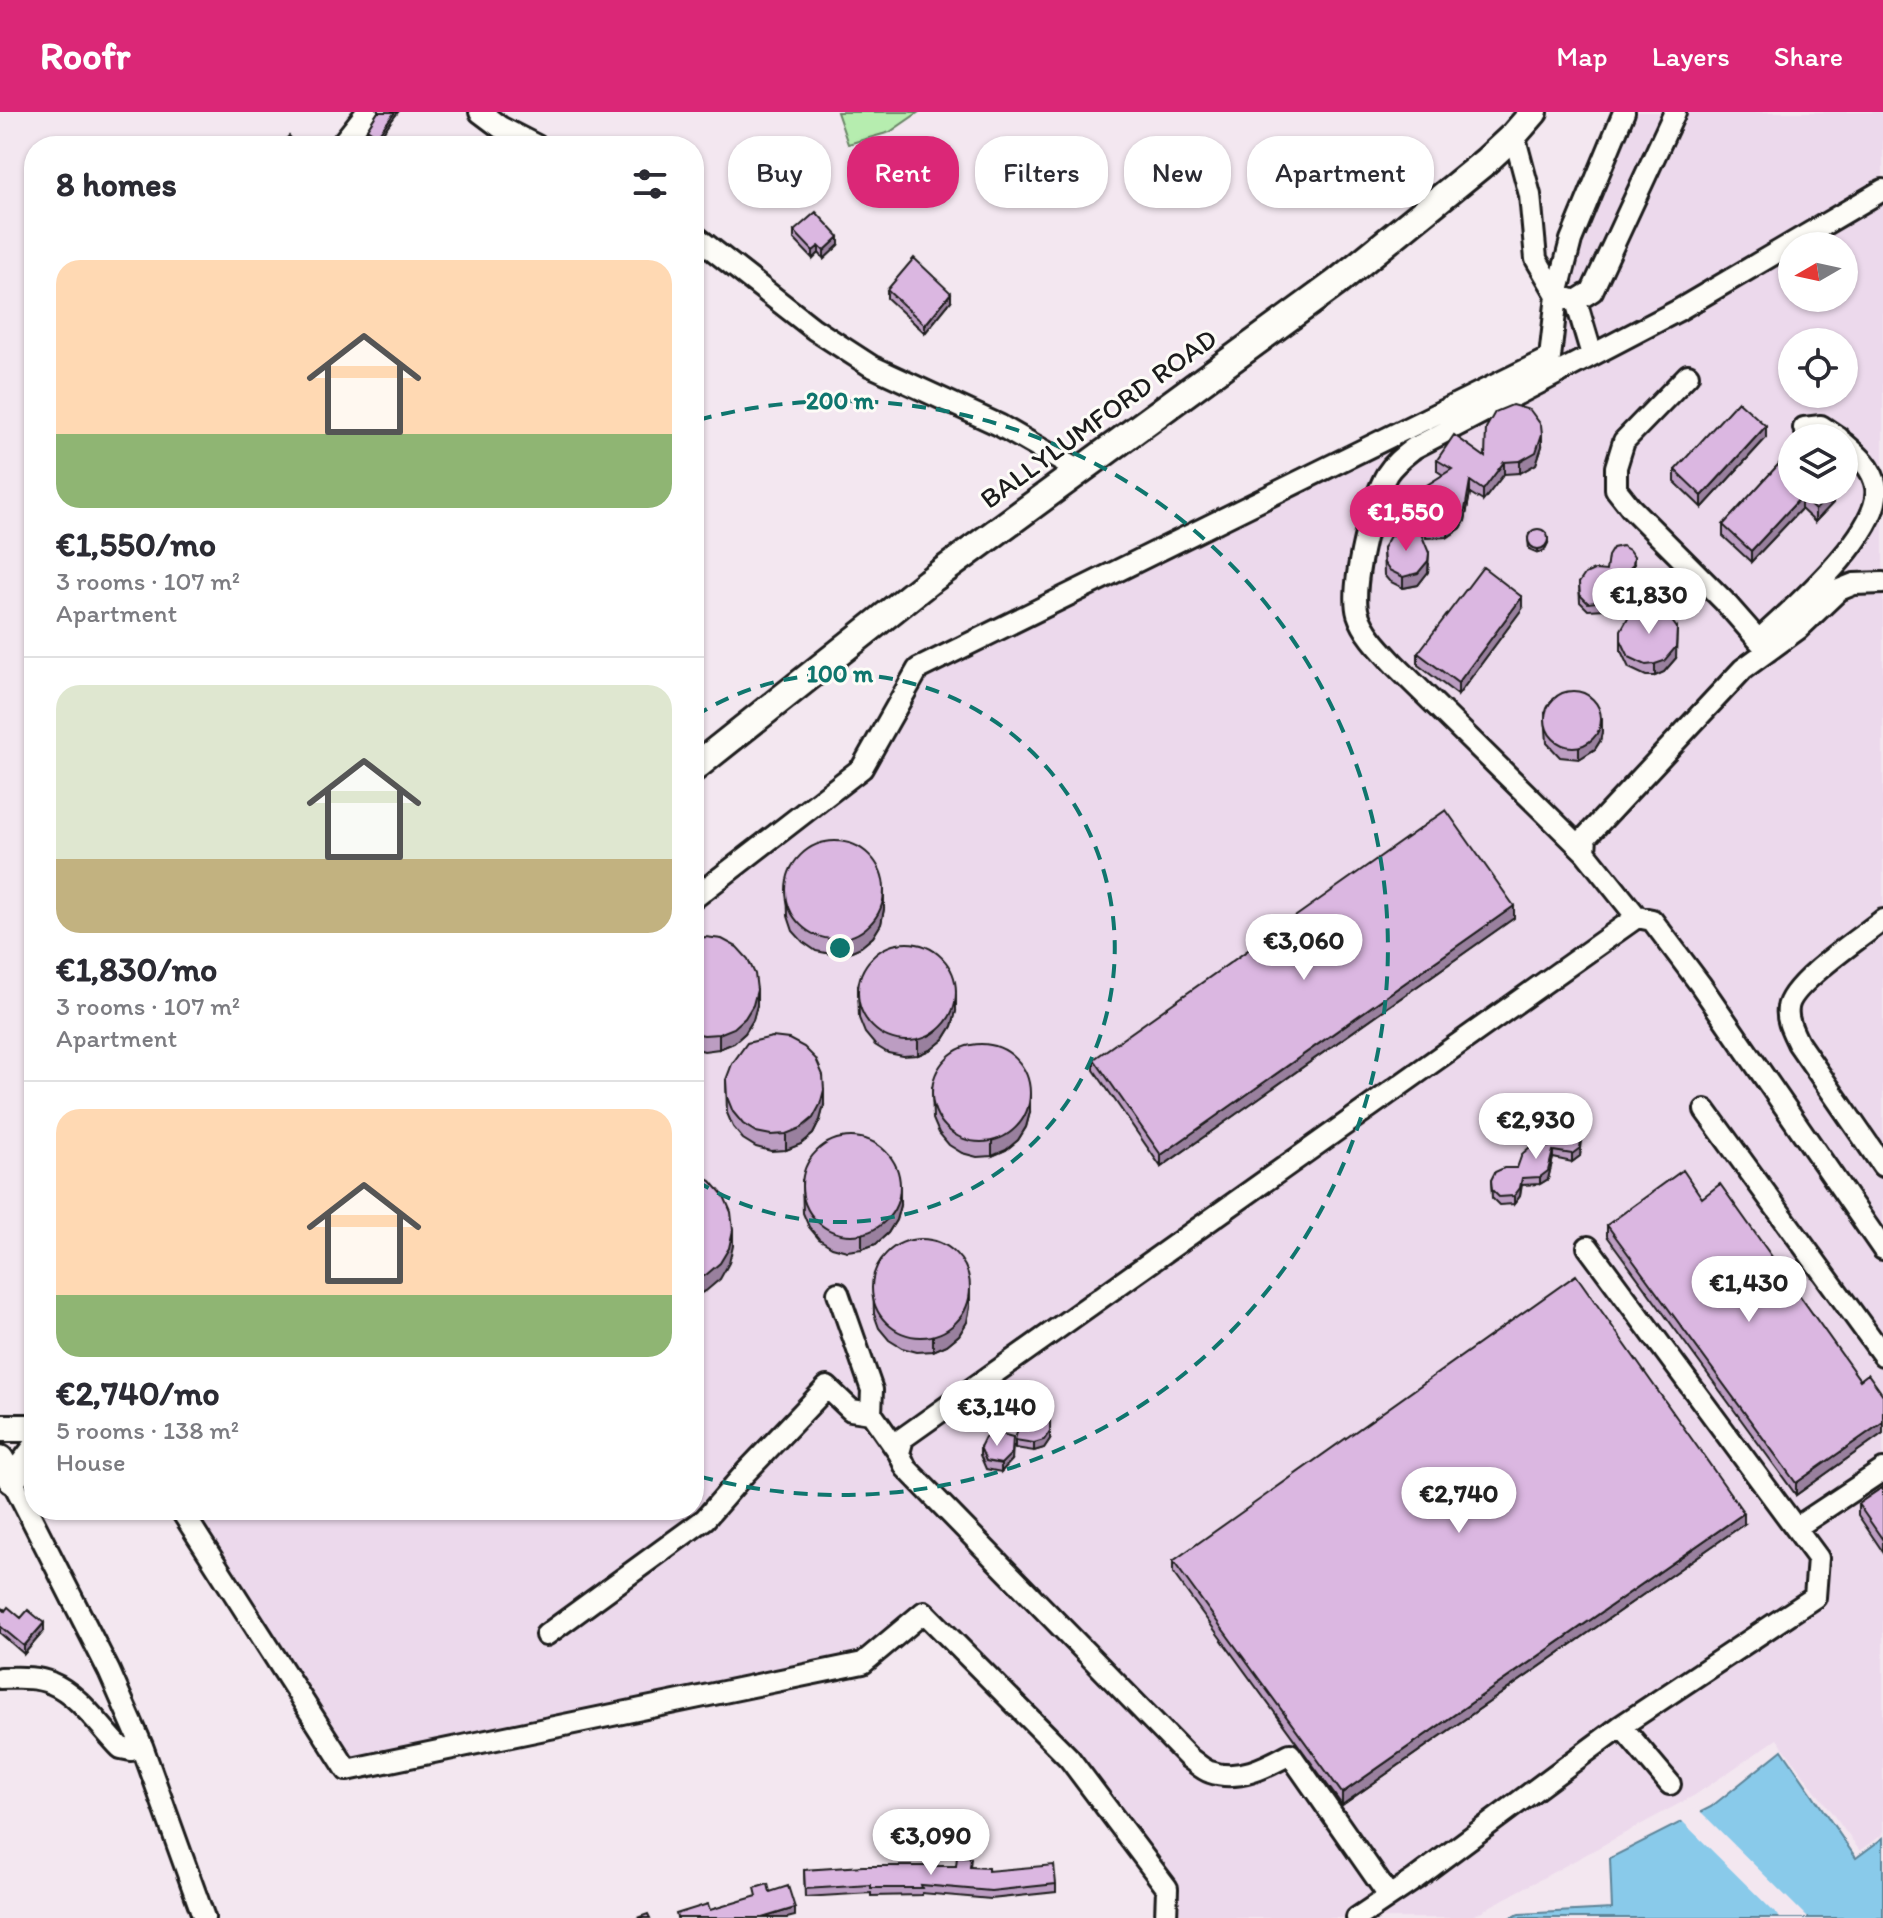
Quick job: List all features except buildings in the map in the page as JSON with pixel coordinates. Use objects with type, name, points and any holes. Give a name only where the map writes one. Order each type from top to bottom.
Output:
[{"type":"main road","name":"BALLYLUMFORD ROAD","points":[[704,760],[928,582],[1336,283],[1514,135],[1534,112]]},
{"type":"main road","points":[[0,1428],[24,1428]]},
{"type":"main road","points":[[6,1470],[24,1458]]},
{"type":"street","points":[[348,136],[367,112]]},
{"type":"street","points":[[480,112],[518,136]]},
{"type":"street","points":[[704,890],[862,768],[918,669],[1550,358],[1566,298],[1571,240],[1624,112]]},
{"type":"street","points":[[1566,298],[1592,291],[1675,112]]},
{"type":"street","points":[[1514,135],[1530,195],[1536,259],[1566,298],[1592,355]]},
{"type":"street","points":[[1883,190],[1677,311],[1414,448],[1392,466],[1385,477],[1371,516],[1357,577],[1358,614],[1375,643],[1585,852],[1637,917],[1652,920],[1700,984],[1883,1249]]},
{"type":"street","points":[[704,243],[814,329],[871,366],[999,425],[1079,471]]},
{"type":"street","points":[[1688,375],[1624,441],[1616,467],[1616,489],[1763,646]]},
{"type":"street","points":[[1585,852],[1586,837],[1743,669],[1853,545],[1871,520],[1876,507],[1876,488],[1872,475],[1858,456]]},
{"type":"street","points":[[1763,646],[1798,629],[1839,590],[1854,584],[1883,583]]},
{"type":"street","points":[[899,1453],[903,1438],[1637,917]]},
{"type":"street","points":[[1883,920],[1796,990],[1788,1006],[1789,1023],[1798,1043],[1883,1166]]},
{"type":"street","points":[[1705,1110],[1883,1355]]},
{"type":"street","points":[[1357,1918],[1415,1879],[1621,1726],[1815,1597],[1818,1558],[1588,1247]]},
{"type":"street","points":[[838,1293],[872,1390],[871,1413],[906,1468],[1189,1758],[1209,1772],[1240,1775],[1267,1767],[1290,1754],[1389,1896]]},
{"type":"street","points":[[704,1520],[827,1387],[851,1410],[871,1413]]},
{"type":"street","points":[[6,1470],[24,1505]]},
{"type":"street","points":[[1797,1527],[1883,1470]]},
{"type":"street","points":[[32,1520],[109,1671],[142,1746],[204,1918]]},
{"type":"street","points":[[187,1520],[347,1770],[863,1663],[924,1612],[1069,1758],[1167,1888],[1166,1918]]},
{"type":"street","points":[[546,1635],[704,1520]]},
{"type":"street","points":[[0,1678],[52,1683],[72,1697],[121,1748],[131,1750],[142,1746]]},
{"type":"street","points":[[1621,1726],[1670,1784]]},
{"type":"shaded area","points":[[1624,112],[1883,112],[1883,1834],[1860,1851],[1777,1739],[1695,1795],[1469,1918],[1169,1918],[1160,1887],[1056,1761],[924,1612],[863,1663],[347,1770],[187,1520],[704,1520],[704,890],[862,768],[918,669],[1550,358],[1571,240]]},
{"type":"green space","points":[[837,112],[919,112],[890,132],[876,136],[847,136],[847,141]]},
{"type":"water","points":[[1782,1750],[1856,1858],[1883,1838],[1883,1918],[1509,1918],[1519,1914],[1612,1909],[1610,1858],[1711,1807]]},
{"type":"pier","points":[[1699,1808],[1808,1918],[1780,1918],[1679,1818]]}]
